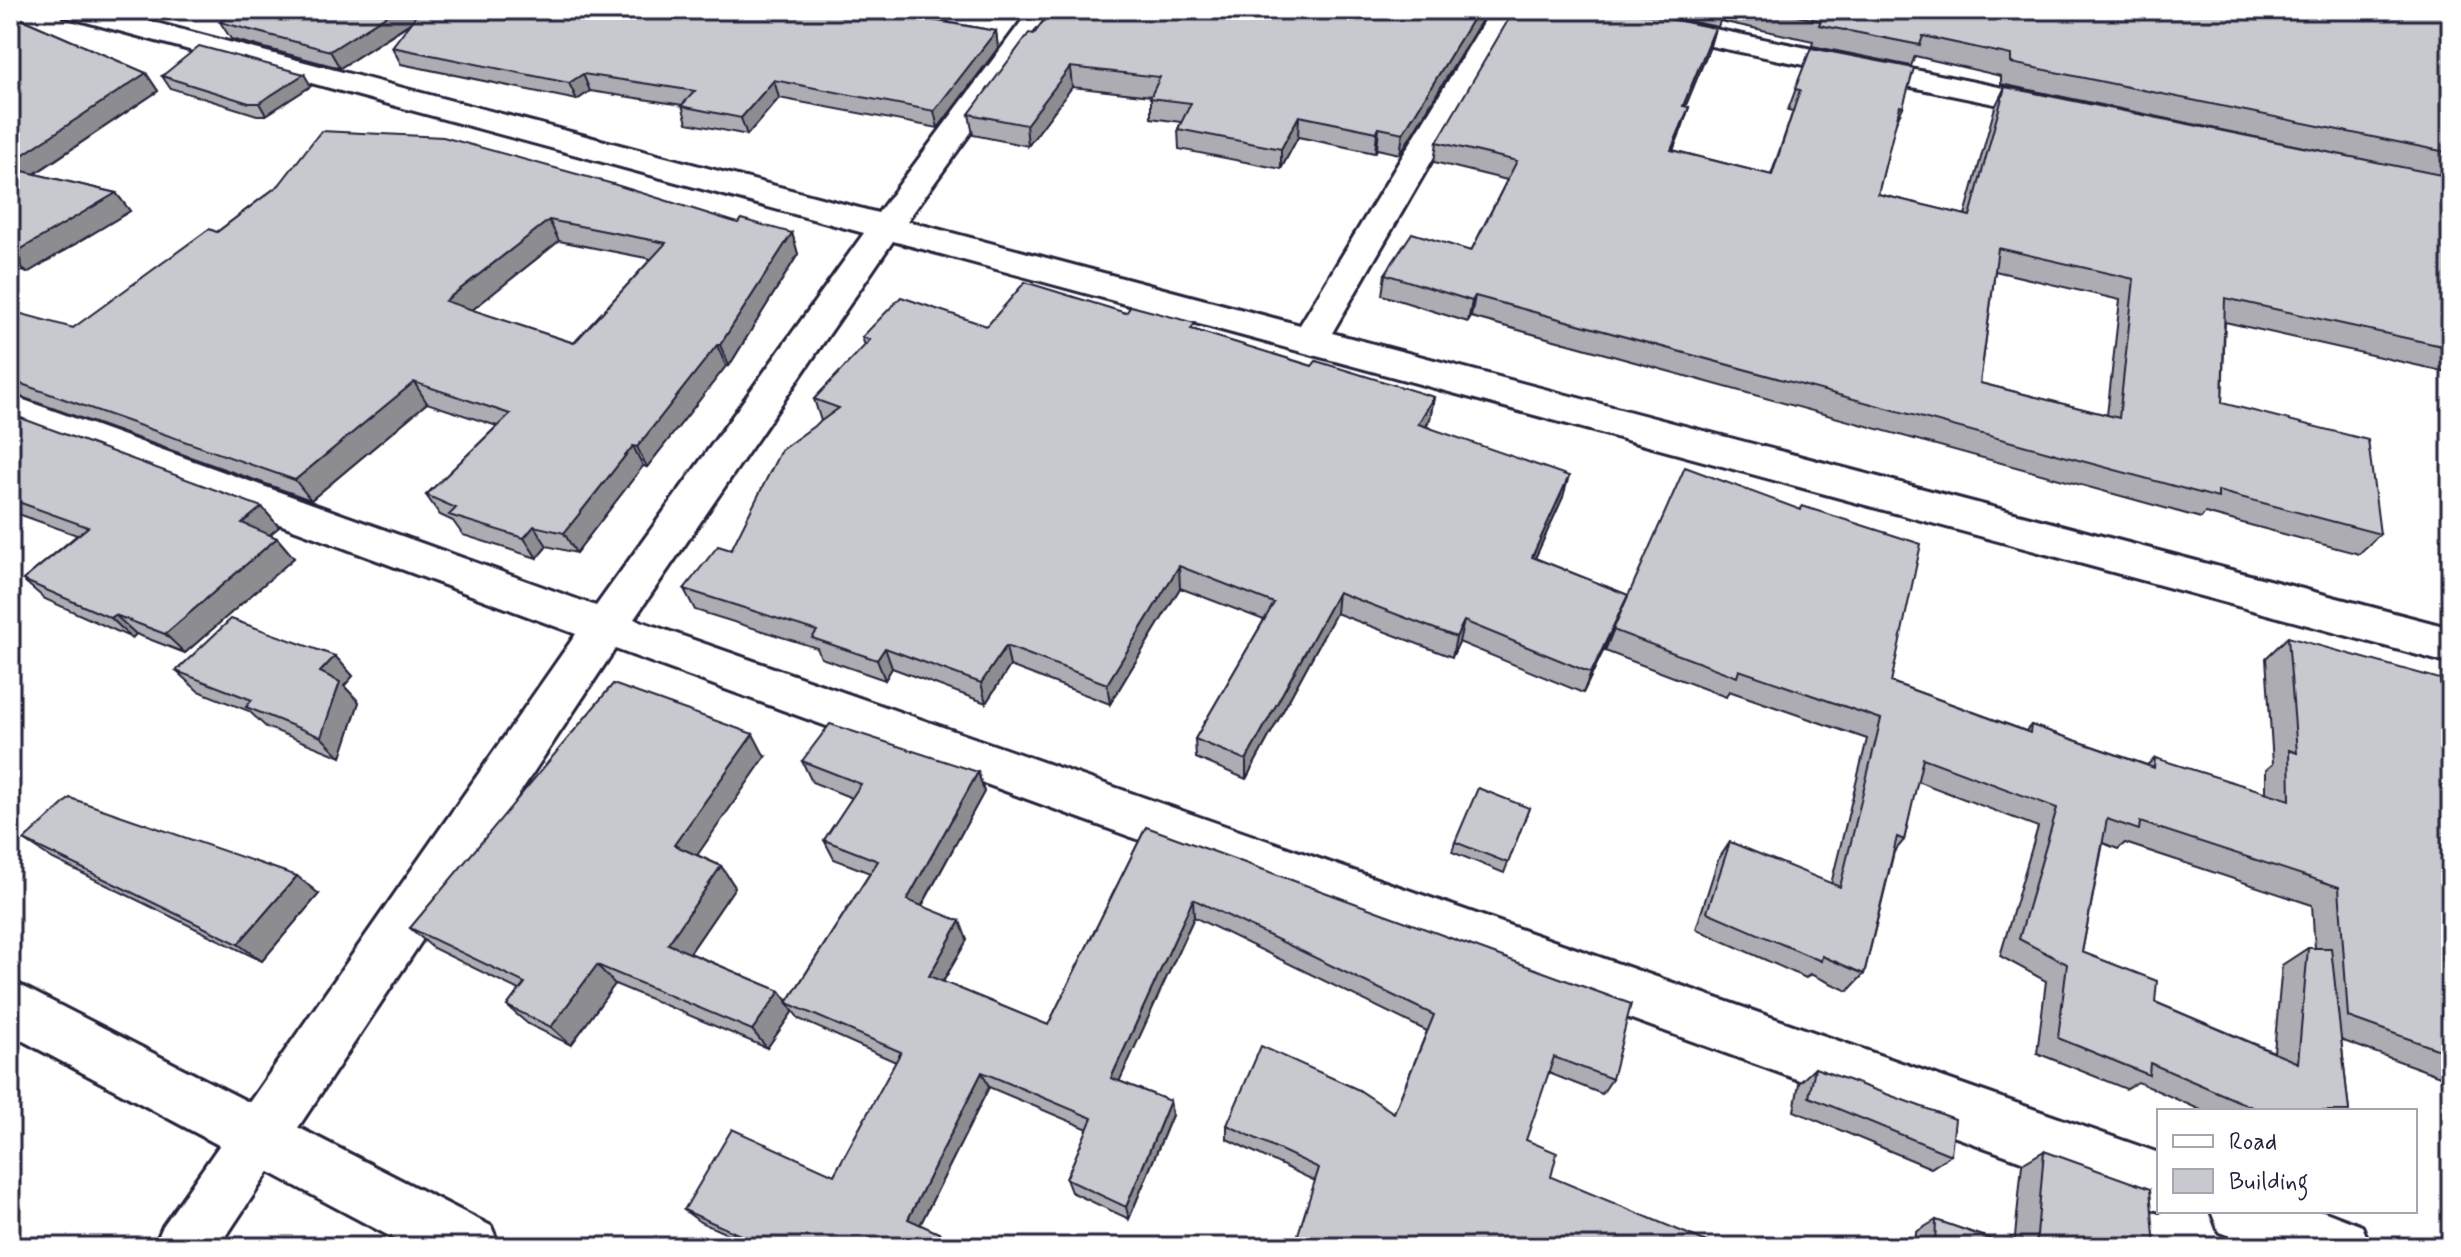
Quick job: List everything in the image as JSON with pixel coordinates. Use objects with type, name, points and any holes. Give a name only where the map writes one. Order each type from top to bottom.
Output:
[{"type":"street","points":[[74,10],[2451,646]]},
{"type":"street","points":[[184,1247],[605,627],[885,228],[1045,10]]},
{"type":"street","points":[[1309,340],[1505,10]]},
{"type":"street","points":[[1579,10],[2093,115]]},
{"type":"street","points":[[10,409],[605,627],[2157,1181]]},
{"type":"street","points":[[10,1006],[470,1247]]},
{"type":"street","points":[[2246,1213],[2341,1247]]},
{"type":"building","points":[[240,10],[395,10],[330,51],[220,22]]},
{"type":"building","points":[[420,10],[940,10],[932,20],[996,31],[934,111],[774,80],[741,118],[681,106],[695,91],[583,74],[569,83],[392,47]]},
{"type":"building","points":[[1052,10],[1478,10],[1403,133],[1379,128],[1377,132],[1299,116],[1281,149],[1178,129],[1191,103],[1150,98],[1160,77],[1070,67],[1026,125],[969,114],[1029,33],[1034,34]]},
{"type":"building","points":[[1514,10],[1625,10],[1715,28],[1683,106],[1689,107],[1671,150],[1772,175],[1800,90],[1795,89],[1811,48],[1914,68],[1903,107],[1900,106],[1878,194],[1970,216],[2005,87],[2451,177],[2451,348],[2225,298],[2222,403],[2368,440],[2380,534],[2218,491],[2218,498],[1475,296],[1472,301],[1385,274],[1412,233],[1471,251],[1517,161],[1437,142]],"holes":[[[1998,248],[2134,279],[2119,418],[1980,383]]]},
{"type":"building","points":[[1769,10],[2451,10],[2451,153],[2011,63],[2011,55],[1923,36],[1920,45],[1819,25],[1821,21]]},
{"type":"building","points":[[10,14],[146,73],[10,163]]},
{"type":"building","points":[[199,46],[304,74],[259,103],[249,103],[162,76]]},
{"type":"building","points":[[321,131],[443,137],[613,184],[738,223],[741,219],[792,233],[720,345],[637,447],[633,446],[564,533],[534,526],[524,538],[449,515],[456,508],[426,495],[510,414],[414,382],[295,480],[10,380],[10,316],[15,312],[73,328],[209,229],[217,232],[279,185]],"holes":[[[549,220],[666,243],[574,343],[445,301]]]},
{"type":"building","points":[[10,168],[116,193],[11,255]]},
{"type":"building","points":[[1025,282],[1126,313],[1131,306],[1195,323],[1191,329],[1312,366],[1316,361],[1434,397],[1418,424],[1569,476],[1532,557],[1628,595],[1591,673],[1464,621],[1456,637],[1338,592],[1246,760],[1195,739],[1274,603],[1179,566],[1107,684],[1006,646],[981,683],[885,648],[877,660],[812,638],[817,631],[684,589],[718,546],[731,550],[781,450],[839,408],[814,399],[870,340],[862,337],[901,297],[987,326]]},
{"type":"building","points":[[10,414],[262,507],[242,523],[277,538],[165,634],[115,615],[111,618],[23,580],[88,527],[10,499]]},
{"type":"building","points":[[1685,467],[1801,510],[1802,506],[1921,544],[1891,682],[2030,733],[2031,725],[2154,768],[2155,758],[2290,800],[2289,750],[2297,753],[2288,637],[2440,679],[2451,791],[2451,1054],[2348,1017],[2339,887],[2140,822],[2139,830],[2107,819],[2082,952],[2157,981],[2155,1002],[2298,1063],[2308,948],[2331,948],[2349,1109],[2256,1109],[2150,1063],[2149,1075],[2058,1038],[2067,964],[2019,939],[2057,808],[1923,758],[1904,840],[1897,837],[1864,974],[1822,956],[1821,961],[1707,912],[1730,842],[1840,887],[1881,719],[1739,670],[1737,677],[1613,630]]},
{"type":"building","points":[[231,619],[335,656],[320,672],[340,682],[321,737],[246,707],[252,700],[176,671]]},
{"type":"building","points":[[613,684],[753,734],[674,845],[721,866],[668,944],[780,991],[752,1030],[597,965],[551,1027],[507,1006],[525,983],[410,928]]},
{"type":"building","points":[[830,724],[978,772],[907,900],[960,921],[929,976],[1048,1025],[1146,827],[1152,829],[1631,1004],[1612,1079],[1554,1057],[1526,1140],[1557,1153],[1551,1177],[1719,1247],[1294,1247],[1319,1168],[1227,1125],[1261,1046],[1359,1090],[1394,1113],[1434,1015],[1193,899],[1111,1078],[1170,1101],[1126,1207],[1066,1179],[1092,1118],[982,1072],[908,1219],[969,1247],[767,1247],[684,1210],[732,1129],[834,1175],[901,1052],[787,1003],[878,861],[824,840],[861,784],[802,761]]},
{"type":"building","points":[[1478,788],[1529,808],[1508,863],[1455,842]]},
{"type":"building","points":[[70,798],[297,876],[238,944],[24,840]]},
{"type":"building","points":[[1815,1068],[1955,1119],[1951,1155],[1809,1097]]},
{"type":"building","points":[[2044,1151],[2150,1189],[2155,1247],[2036,1247]]},
{"type":"building","points":[[1936,1220],[2014,1247],[1935,1247]]}]
